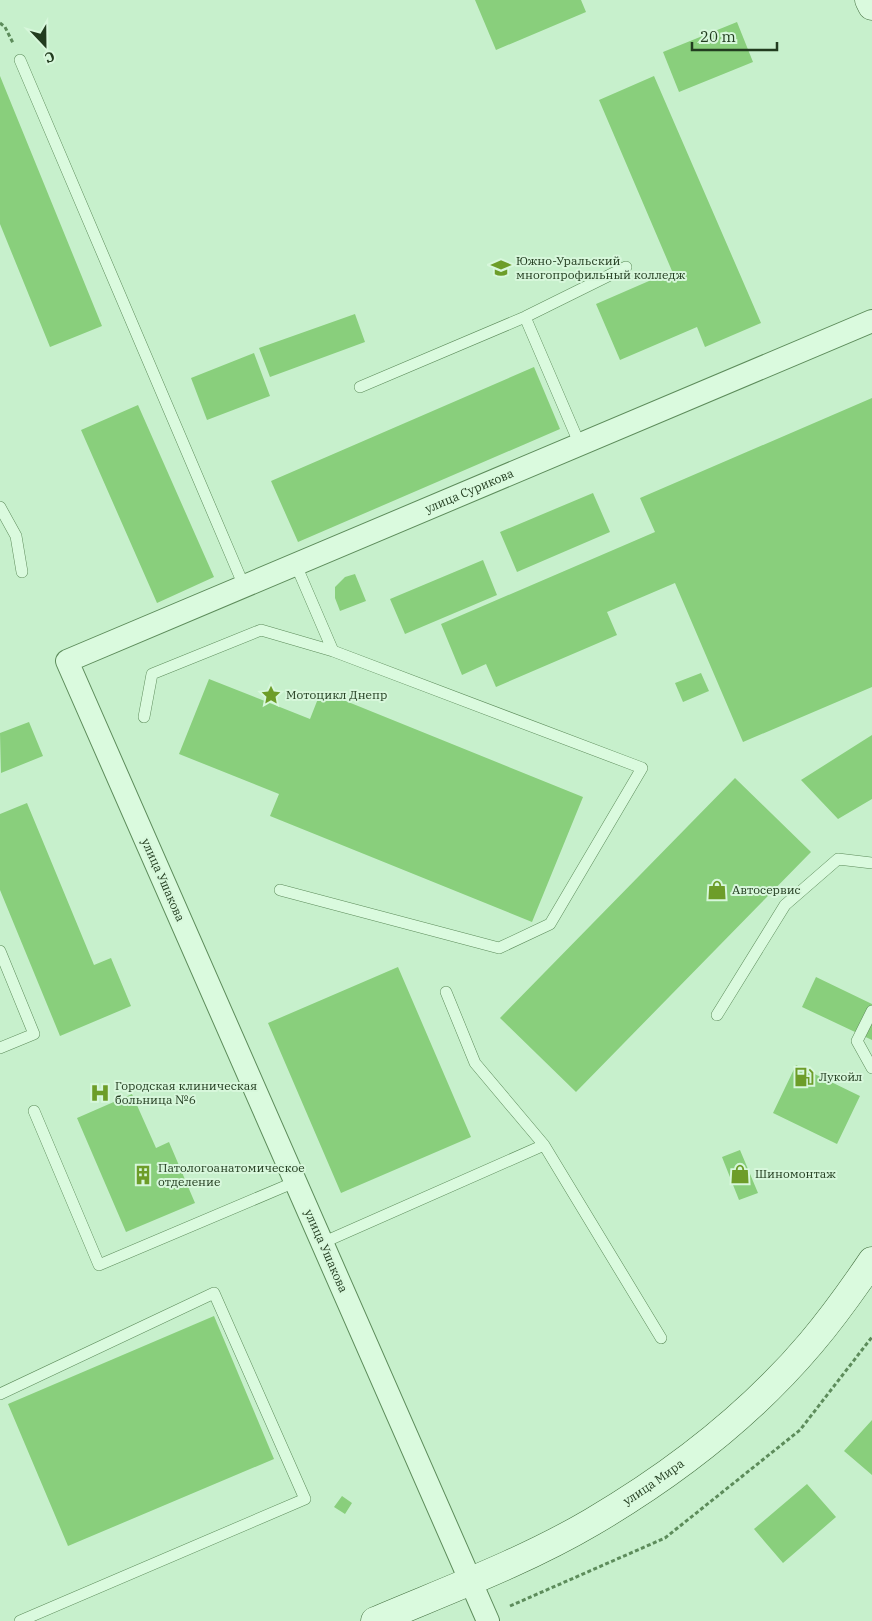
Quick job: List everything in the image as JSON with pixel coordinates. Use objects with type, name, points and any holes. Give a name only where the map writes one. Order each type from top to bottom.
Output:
[{"type":"main road","points":[[869,0],[872,6]]},
{"type":"main road","name":"улица Мира","points":[[376,1621],[520,1558],[592,1522],[660,1477],[704,1444],[774,1382],[810,1344],[872,1261]]},
{"type":"street","name":"улица Сурикова","points":[[66,661],[872,321]]},
{"type":"street","name":"улица Ушакова","points":[[66,661],[487,1619]]},
{"type":"lane","points":[[20,60],[244,586]]},
{"type":"lane","points":[[360,387],[525,317],[626,267]]},
{"type":"lane","points":[[525,317],[580,445]]},
{"type":"lane","points":[[0,507],[16,536],[22,572]]},
{"type":"lane","points":[[296,565],[333,651]]},
{"type":"lane","points":[[144,717],[152,674],[261,630],[333,651],[642,768],[550,924],[498,948],[280,890]]},
{"type":"lane","points":[[717,1015],[785,905],[838,859],[872,863]]},
{"type":"lane","points":[[0,950],[34,1034],[0,1048]]},
{"type":"lane","points":[[446,992],[475,1063],[544,1145],[661,1338]]},
{"type":"lane","points":[[872,1011],[857,1041],[872,1068]]},
{"type":"lane","points":[[34,1111],[100,1265],[295,1182]]},
{"type":"lane","points":[[322,1242],[544,1145]]},
{"type":"lane","points":[[0,1394],[214,1293],[304,1499],[20,1621]]},
{"type":"path","points":[[0,23],[5,27]]},
{"type":"path","points":[[487,1619],[665,1538],[800,1430],[872,1337]]},
{"type":"building","points":[[475,0],[581,0],[586,12],[496,50]]},
{"type":"building","points":[[737,22],[753,62],[679,92],[663,52]]},
{"type":"building","points":[[0,76],[102,326],[50,347],[0,224]]},
{"type":"building","points":[[654,76],[761,323],[705,347],[697,327],[620,360],[596,304],[672,271],[599,100]]},
{"type":"building","points":[[355,314],[365,342],[270,377],[259,348]]},
{"type":"building","points":[[254,353],[270,396],[207,420],[191,378]]},
{"type":"building","points":[[534,367],[560,429],[298,542],[271,481]]},
{"type":"building","points":[[872,398],[872,687],[743,742],[675,583],[607,612],[617,635],[496,687],[486,664],[462,675],[441,624],[655,532],[640,498]]},
{"type":"building","points":[[138,405],[214,577],[157,603],[81,430]]},
{"type":"building","points":[[593,493],[610,532],[517,572],[500,532]]},
{"type":"building","points":[[483,560],[497,595],[405,634],[390,599]]},
{"type":"building","points":[[355,574],[366,601],[340,611],[335,598],[335,587],[345,577]]},
{"type":"building","points":[[701,673],[709,691],[683,702],[675,683]]},
{"type":"building","points":[[209,679],[310,719],[321,691],[583,797],[532,922],[270,816],[279,794],[179,754]]},
{"type":"building","points":[[29,722],[43,756],[1,773],[0,733]]},
{"type":"building","points":[[872,735],[872,799],[838,819],[801,780]]},
{"type":"building","points":[[735,778],[811,852],[576,1092],[500,1018]]},
{"type":"building","points":[[27,803],[94,965],[111,958],[131,1006],[60,1036],[0,890],[0,814]]},
{"type":"building","points":[[398,967],[471,1137],[341,1193],[268,1023]]},
{"type":"building","points":[[816,977],[872,1004],[872,1040],[802,1007]]},
{"type":"building","points":[[796,1065],[860,1096],[837,1144],[773,1113]]},
{"type":"building","name":"Патологоанатомическое отделение","points":[[132,1094],[156,1148],[169,1142],[195,1203],[126,1232],[77,1118]]},
{"type":"building","points":[[740,1150],[758,1193],[739,1200],[722,1157]]},
{"type":"building","points":[[214,1316],[274,1459],[68,1546],[8,1404]]},
{"type":"building","points":[[872,1420],[872,1475],[844,1451]]},
{"type":"building","points":[[807,1484],[836,1517],[783,1563],[754,1529]]},
{"type":"building","points":[[342,1496],[352,1503],[345,1514],[334,1507]]},
{"type":"place","name":"Южно-Уральский многопрофильный колледж","points":[[501,268]]},
{"type":"place","name":"Мотоцикл Днепр","points":[[271,695]]},
{"type":"place","name":"Автосервис","points":[[717,890]]},
{"type":"place","name":"Лукойл","points":[[804,1077]]},
{"type":"place","name":"Городская клиническая больница №6","points":[[100,1093]]},
{"type":"place","name":"Шиномонтаж","points":[[740,1174]]},
{"type":"place","name":"Патологоанатомическое отделение","points":[[143,1175]]}]
